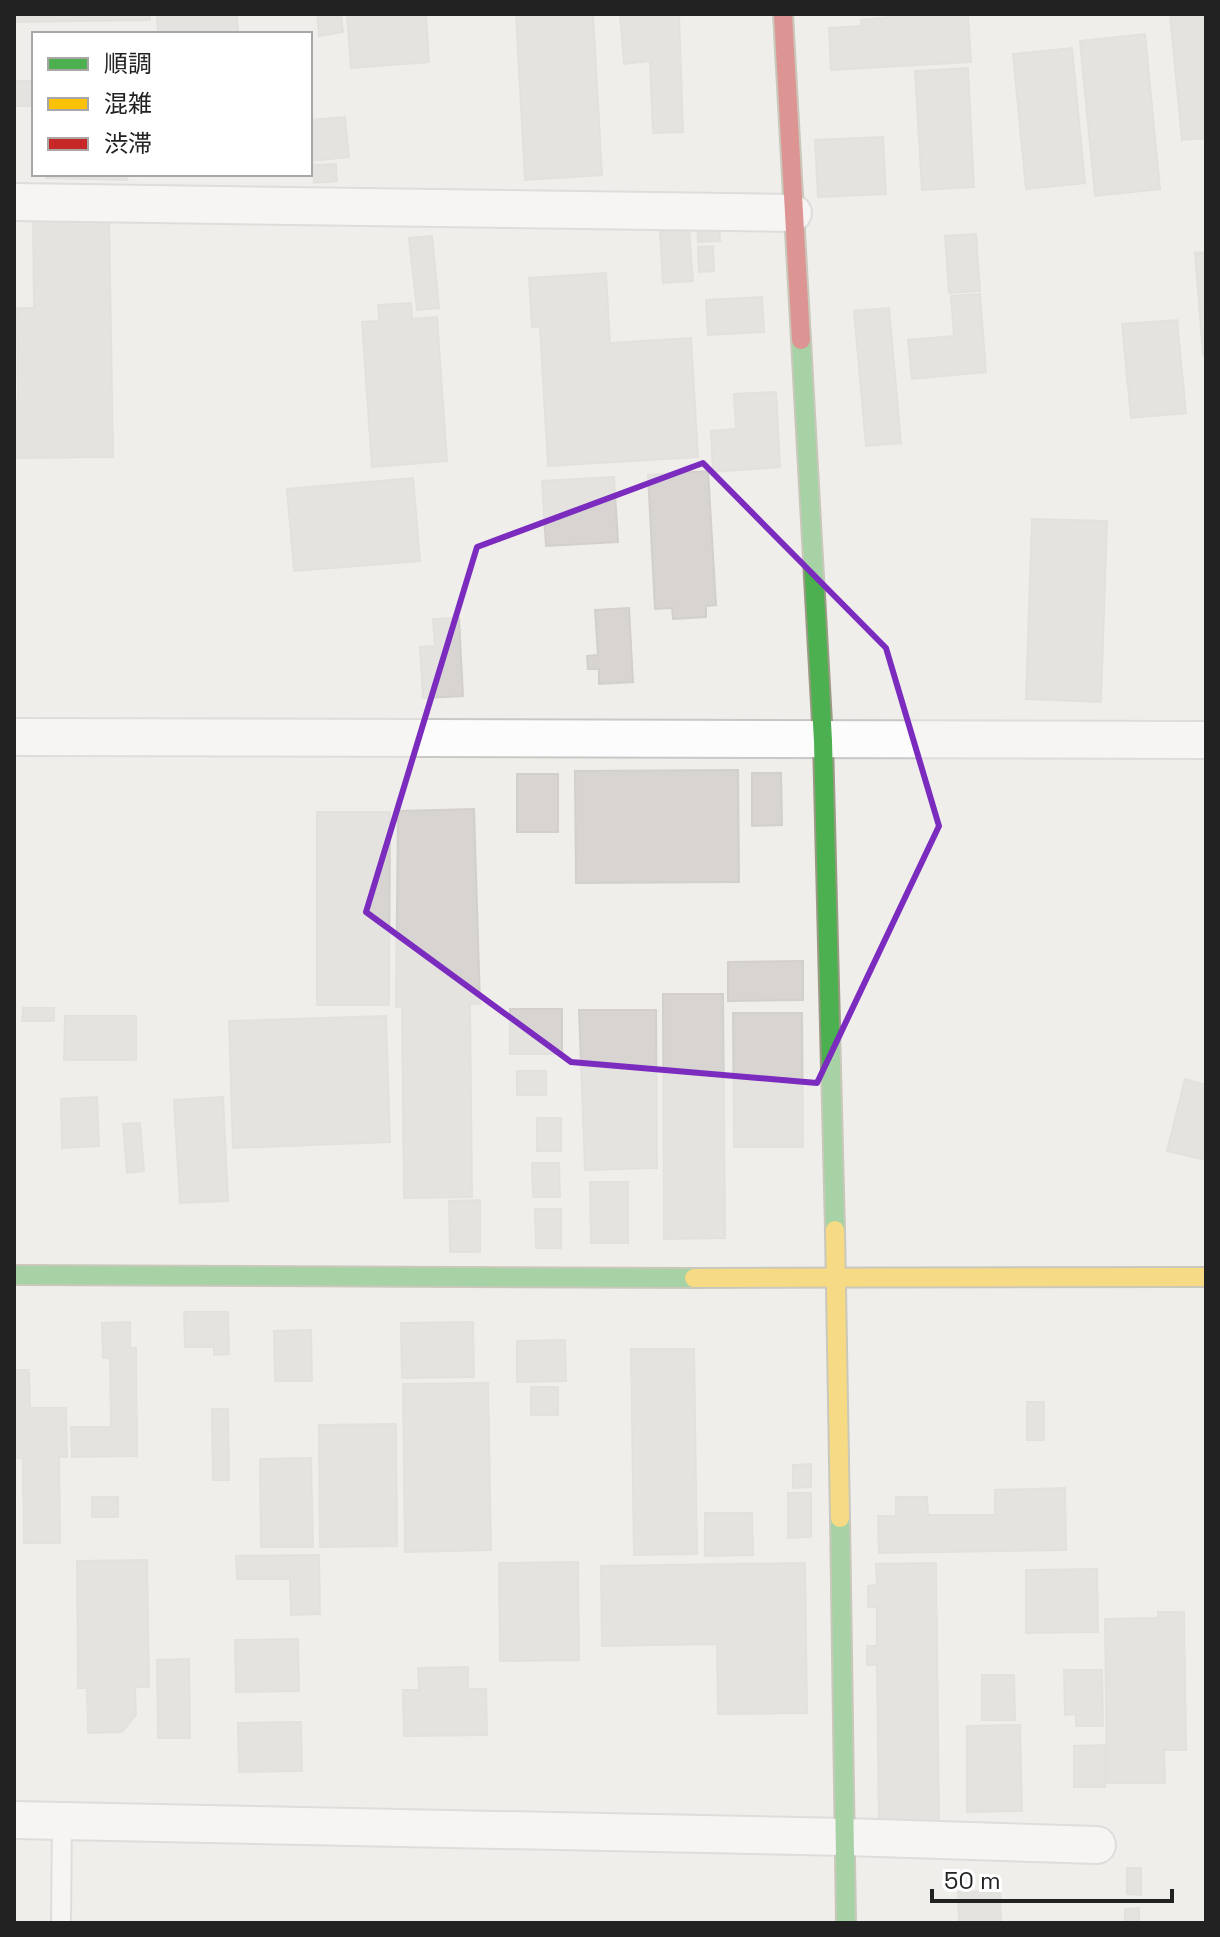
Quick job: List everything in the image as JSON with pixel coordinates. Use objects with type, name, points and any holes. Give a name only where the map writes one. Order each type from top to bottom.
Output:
[{"type":"street","points":[[783,14],[823,741],[836,1279],[846,1923]]},
{"type":"street","points":[[14,202],[793,213]]},
{"type":"street","points":[[14,737],[1206,740]]},
{"type":"street","points":[[14,1275],[836,1279],[1206,1277]]},
{"type":"street","points":[[14,1820],[1097,1845]]},
{"type":"lane","points":[[61,1923],[62,1820]]},
{"type":"highlighted area","points":[[703,463],[886,648],[939,826],[817,1083],[571,1062],[366,912],[477,547]]},
{"type":"building","points":[[14,14],[150,14],[150,20],[14,22]]},
{"type":"building","points":[[157,14],[237,14],[238,32],[158,32]]},
{"type":"building","points":[[317,14],[341,14],[343,32],[319,36]]},
{"type":"building","points":[[347,14],[426,14],[429,62],[351,68]]},
{"type":"building","points":[[516,14],[593,14],[602,175],[525,180]]},
{"type":"building","points":[[620,14],[679,14],[683,132],[653,133],[650,61],[624,64]]},
{"type":"building","points":[[890,14],[968,14],[971,62],[831,70],[829,28],[862,26],[861,20],[890,17]]},
{"type":"building","points":[[1170,14],[1206,14],[1206,138],[1182,140]]},
{"type":"building","points":[[1145,34],[1160,189],[1095,196],[1080,41]]},
{"type":"building","points":[[1072,48],[1085,183],[1026,189],[1013,54]]},
{"type":"building","points":[[968,68],[974,187],[922,190],[915,71]]},
{"type":"building","points":[[14,81],[31,81],[31,106],[14,106]]},
{"type":"building","points":[[345,117],[349,157],[312,161],[312,120]]},
{"type":"building","points":[[883,137],[886,194],[818,197],[815,140]]},
{"type":"building","points":[[336,164],[337,181],[314,183],[313,165]]},
{"type":"building","points":[[46,176],[128,176],[127,180]]},
{"type":"building","points":[[109,214],[113,457],[14,458],[14,400],[18,400],[17,308],[34,308],[33,215]]},
{"type":"building","points":[[718,216],[720,241],[698,242],[697,217]]},
{"type":"building","points":[[689,231],[693,281],[663,283],[660,232]]},
{"type":"building","points":[[976,234],[980,291],[949,293],[945,236]]},
{"type":"building","points":[[432,236],[439,308],[417,310],[409,238]]},
{"type":"building","points":[[713,246],[714,271],[699,272],[698,247]]},
{"type":"building","points":[[1206,252],[1206,354],[1203,355],[1195,253]]},
{"type":"building","points":[[606,273],[610,343],[691,338],[698,457],[548,466],[540,327],[532,327],[529,278]]},
{"type":"building","points":[[980,294],[986,372],[912,379],[908,340],[954,336],[951,296]]},
{"type":"building","points":[[762,297],[764,332],[708,335],[706,300]]},
{"type":"building","points":[[411,303],[412,319],[437,317],[447,461],[372,467],[362,322],[379,321],[378,305]]},
{"type":"building","points":[[889,308],[901,443],[866,446],[854,311]]},
{"type":"building","points":[[1177,320],[1186,413],[1131,418],[1122,324]]},
{"type":"building","points":[[776,392],[780,467],[713,472],[711,431],[736,429],[734,394]]},
{"type":"building","points":[[708,471],[716,605],[706,606],[706,617],[673,619],[672,608],[655,609],[648,475]]},
{"type":"building","points":[[614,477],[618,542],[546,546],[542,481]]},
{"type":"building","points":[[413,478],[420,561],[294,571],[287,489]]},
{"type":"building","points":[[1032,519],[1107,521],[1101,702],[1026,699]]},
{"type":"building","points":[[629,608],[633,682],[599,684],[599,669],[588,669],[587,656],[598,655],[595,610]]},
{"type":"building","points":[[459,618],[463,696],[423,698],[420,647],[435,646],[433,619]]},
{"type":"building","points":[[738,770],[739,882],[576,883],[575,771]]},
{"type":"building","points":[[752,773],[781,773],[782,825],[752,826]]},
{"type":"building","points":[[517,774],[558,774],[558,832],[517,832]]},
{"type":"building","points":[[474,809],[480,1004],[470,1004],[472,1197],[404,1198],[402,1007],[396,1007],[398,811]]},
{"type":"building","points":[[317,812],[390,812],[389,1005],[317,1005]]},
{"type":"building","points":[[803,961],[803,1000],[728,1001],[728,962]]},
{"type":"building","points":[[663,994],[723,994],[725,1238],[664,1239]]},
{"type":"building","points":[[23,1008],[54,1008],[54,1021],[22,1021]]},
{"type":"building","points":[[510,1009],[562,1009],[562,1054],[510,1054]]},
{"type":"building","points":[[579,1010],[656,1010],[657,1168],[585,1170]]},
{"type":"building","points":[[733,1013],[802,1013],[803,1147],[734,1147]]},
{"type":"building","points":[[65,1016],[136,1016],[136,1060],[64,1060]]},
{"type":"building","points":[[386,1016],[390,1142],[233,1148],[229,1021]]},
{"type":"building","points":[[517,1071],[546,1071],[546,1095],[517,1095]]},
{"type":"building","points":[[1185,1079],[1206,1085],[1206,1160],[1167,1151]]},
{"type":"building","points":[[97,1097],[99,1146],[62,1148],[61,1099]]},
{"type":"building","points":[[223,1097],[228,1201],[180,1203],[174,1100]]},
{"type":"building","points":[[537,1118],[561,1118],[561,1151],[537,1151]]},
{"type":"building","points":[[140,1123],[144,1171],[127,1173],[123,1124]]},
{"type":"building","points":[[532,1163],[559,1163],[560,1197],[533,1197]]},
{"type":"building","points":[[590,1182],[628,1182],[628,1243],[591,1243]]},
{"type":"building","points":[[480,1200],[480,1252],[450,1252],[449,1201]]},
{"type":"building","points":[[535,1209],[561,1209],[561,1248],[536,1248]]},
{"type":"building","points":[[184,1312],[228,1312],[229,1354],[214,1355],[214,1347],[185,1347]]},
{"type":"building","points":[[130,1322],[130,1348],[136,1348],[137,1456],[72,1457],[71,1427],[111,1427],[110,1358],[103,1358],[102,1323]]},
{"type":"building","points":[[473,1322],[474,1377],[402,1378],[401,1323]]},
{"type":"building","points":[[311,1330],[312,1381],[275,1381],[274,1331]]},
{"type":"building","points":[[565,1340],[566,1381],[517,1382],[517,1341]]},
{"type":"building","points":[[631,1349],[694,1349],[697,1554],[634,1555]]},
{"type":"building","points":[[14,1370],[29,1370],[30,1408],[66,1408],[67,1457],[59,1457],[60,1543],[24,1543],[23,1458],[14,1458]]},
{"type":"building","points":[[488,1383],[491,1550],[405,1552],[403,1384]]},
{"type":"building","points":[[531,1387],[558,1387],[558,1415],[531,1415]]},
{"type":"building","points":[[1027,1402],[1044,1402],[1044,1440],[1027,1440]]},
{"type":"building","points":[[212,1409],[228,1409],[229,1480],[213,1480]]},
{"type":"building","points":[[396,1424],[397,1546],[320,1547],[319,1425]]},
{"type":"building","points":[[311,1458],[313,1547],[261,1547],[260,1459]]},
{"type":"building","points":[[811,1464],[811,1487],[793,1488],[793,1465]]},
{"type":"building","points":[[1065,1488],[1066,1550],[879,1553],[878,1516],[896,1516],[896,1497],[927,1497],[928,1515],[995,1515],[995,1490]]},
{"type":"building","points":[[788,1493],[811,1493],[811,1537],[788,1538]]},
{"type":"building","points":[[92,1497],[118,1497],[118,1517],[92,1517]]},
{"type":"building","points":[[705,1513],[752,1513],[753,1555],[705,1556]]},
{"type":"building","points":[[319,1555],[320,1614],[291,1615],[290,1579],[237,1579],[236,1556]]},
{"type":"building","points":[[147,1560],[149,1687],[135,1687],[136,1715],[122,1732],[88,1733],[87,1688],[78,1688],[77,1561]]},
{"type":"building","points":[[578,1562],[579,1660],[500,1661],[499,1563]]},
{"type":"building","points":[[805,1563],[807,1713],[718,1714],[717,1644],[602,1646],[601,1566]]},
{"type":"building","points":[[936,1563],[939,1823],[879,1824],[877,1665],[867,1665],[867,1646],[877,1646],[877,1607],[868,1607],[868,1586],[877,1585],[876,1564]]},
{"type":"building","points":[[1097,1569],[1098,1632],[1026,1633],[1026,1570]]},
{"type":"building","points":[[1158,1612],[1184,1612],[1186,1750],[1164,1750],[1165,1783],[1107,1783],[1105,1619],[1158,1618]]},
{"type":"building","points":[[298,1639],[299,1691],[236,1692],[235,1640]]},
{"type":"building","points":[[189,1659],[190,1738],[158,1738],[157,1660]]},
{"type":"building","points":[[468,1667],[468,1689],[486,1689],[487,1735],[404,1736],[403,1690],[419,1690],[418,1668]]},
{"type":"building","points":[[1064,1670],[1102,1670],[1103,1726],[1076,1726],[1076,1714],[1065,1715]]},
{"type":"building","points":[[982,1675],[1014,1675],[1015,1720],[982,1720]]},
{"type":"building","points":[[301,1722],[302,1771],[239,1772],[238,1723]]},
{"type":"building","points":[[1020,1725],[1022,1811],[967,1812],[967,1726]]},
{"type":"building","points":[[1105,1745],[1105,1787],[1074,1787],[1074,1746]]},
{"type":"building","points":[[1127,1868],[1141,1868],[1141,1895],[1127,1894]]},
{"type":"building","points":[[1000,1891],[1001,1923],[959,1923],[958,1892]]},
{"type":"building","points":[[1139,1908],[1139,1923],[1125,1923],[1125,1909]]},
{"type":"traffic: fast","points":[[801,340],[823,741],[835,1230]]},
{"type":"traffic: fast","points":[[14,1275],[694,1278]]},
{"type":"traffic: fast","points":[[840,1518],[846,1923]]},
{"type":"traffic: slow","points":[[835,1230],[840,1518]]},
{"type":"traffic: slow","points":[[694,1278],[1206,1277]]},
{"type":"traffic: jam","points":[[783,14],[801,340]]}]
